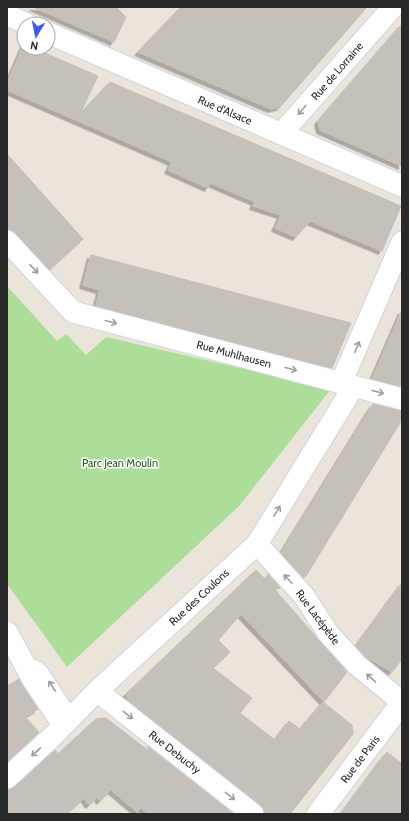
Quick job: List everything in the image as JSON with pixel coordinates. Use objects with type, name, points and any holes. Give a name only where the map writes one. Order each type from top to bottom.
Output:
[{"type":"main road","name":"Rue de Paris","points":[[318,814],[402,702]]},
{"type":"street","name":"Rue de Lorraine","points":[[281,134],[393,7]]},
{"type":"street","name":"Rue d'Alsace","points":[[56,36],[402,186]]},
{"type":"street","name":"Rue Muhlhausen","points":[[7,241],[74,312],[402,399]]},
{"type":"street","points":[[348,384],[402,242]]},
{"type":"street","name":"Rue des Coulons","points":[[7,778],[97,691],[257,544],[348,384]]},
{"type":"street","name":"Rue Lacépède","points":[[257,544],[304,596],[328,633],[357,665],[402,702]]},
{"type":"street","points":[[7,632],[34,680],[68,720]]},
{"type":"street","name":"Rue Debuchy","points":[[97,691],[253,814]]},
{"type":"green space","name":"Parc Jean Moulin","points":[[7,286],[57,341],[66,334],[86,355],[106,337],[331,389],[239,506],[67,667],[7,584]]},
{"type":"building","points":[[33,7],[116,7],[126,17],[114,42]]},
{"type":"building","points":[[181,7],[367,7],[280,107],[271,109],[138,52]]},
{"type":"building","points":[[402,24],[402,166],[320,130],[318,121]]},
{"type":"building","points":[[19,56],[52,56],[98,76],[80,114],[110,82],[401,206],[382,251],[310,221],[296,237],[275,228],[281,215],[253,206],[255,202],[211,183],[208,188],[168,170],[172,162],[7,90],[7,83]]},
{"type":"building","points":[[7,154],[83,239],[50,269],[16,233],[7,228]]},
{"type":"building","points":[[91,255],[351,323],[332,368],[96,306],[100,290],[83,285]]},
{"type":"building","points":[[402,310],[402,387],[372,379]]},
{"type":"building","points":[[373,404],[402,411],[400,423],[306,576],[303,577],[281,553]]},
{"type":"building","points":[[256,570],[265,579],[268,574],[280,588],[275,590],[347,672],[324,702],[241,614],[218,640],[230,652],[213,668],[252,698],[240,713],[275,740],[289,721],[300,729],[323,702],[352,725],[353,734],[290,814],[265,814],[260,805],[128,700],[126,694]]},
{"type":"building","points":[[402,583],[402,659],[392,672],[365,656],[356,646]]},
{"type":"building","points":[[19,679],[38,709],[25,717],[39,732],[7,762],[7,686]]},
{"type":"building","points":[[106,718],[150,752],[147,746],[234,814],[149,814],[141,808],[137,812],[111,790],[100,801],[98,797],[89,805],[84,798],[67,814],[7,814],[7,790],[15,787],[55,750],[58,754],[96,719]]},
{"type":"building","points":[[387,752],[402,764],[402,814],[341,814]]}]
